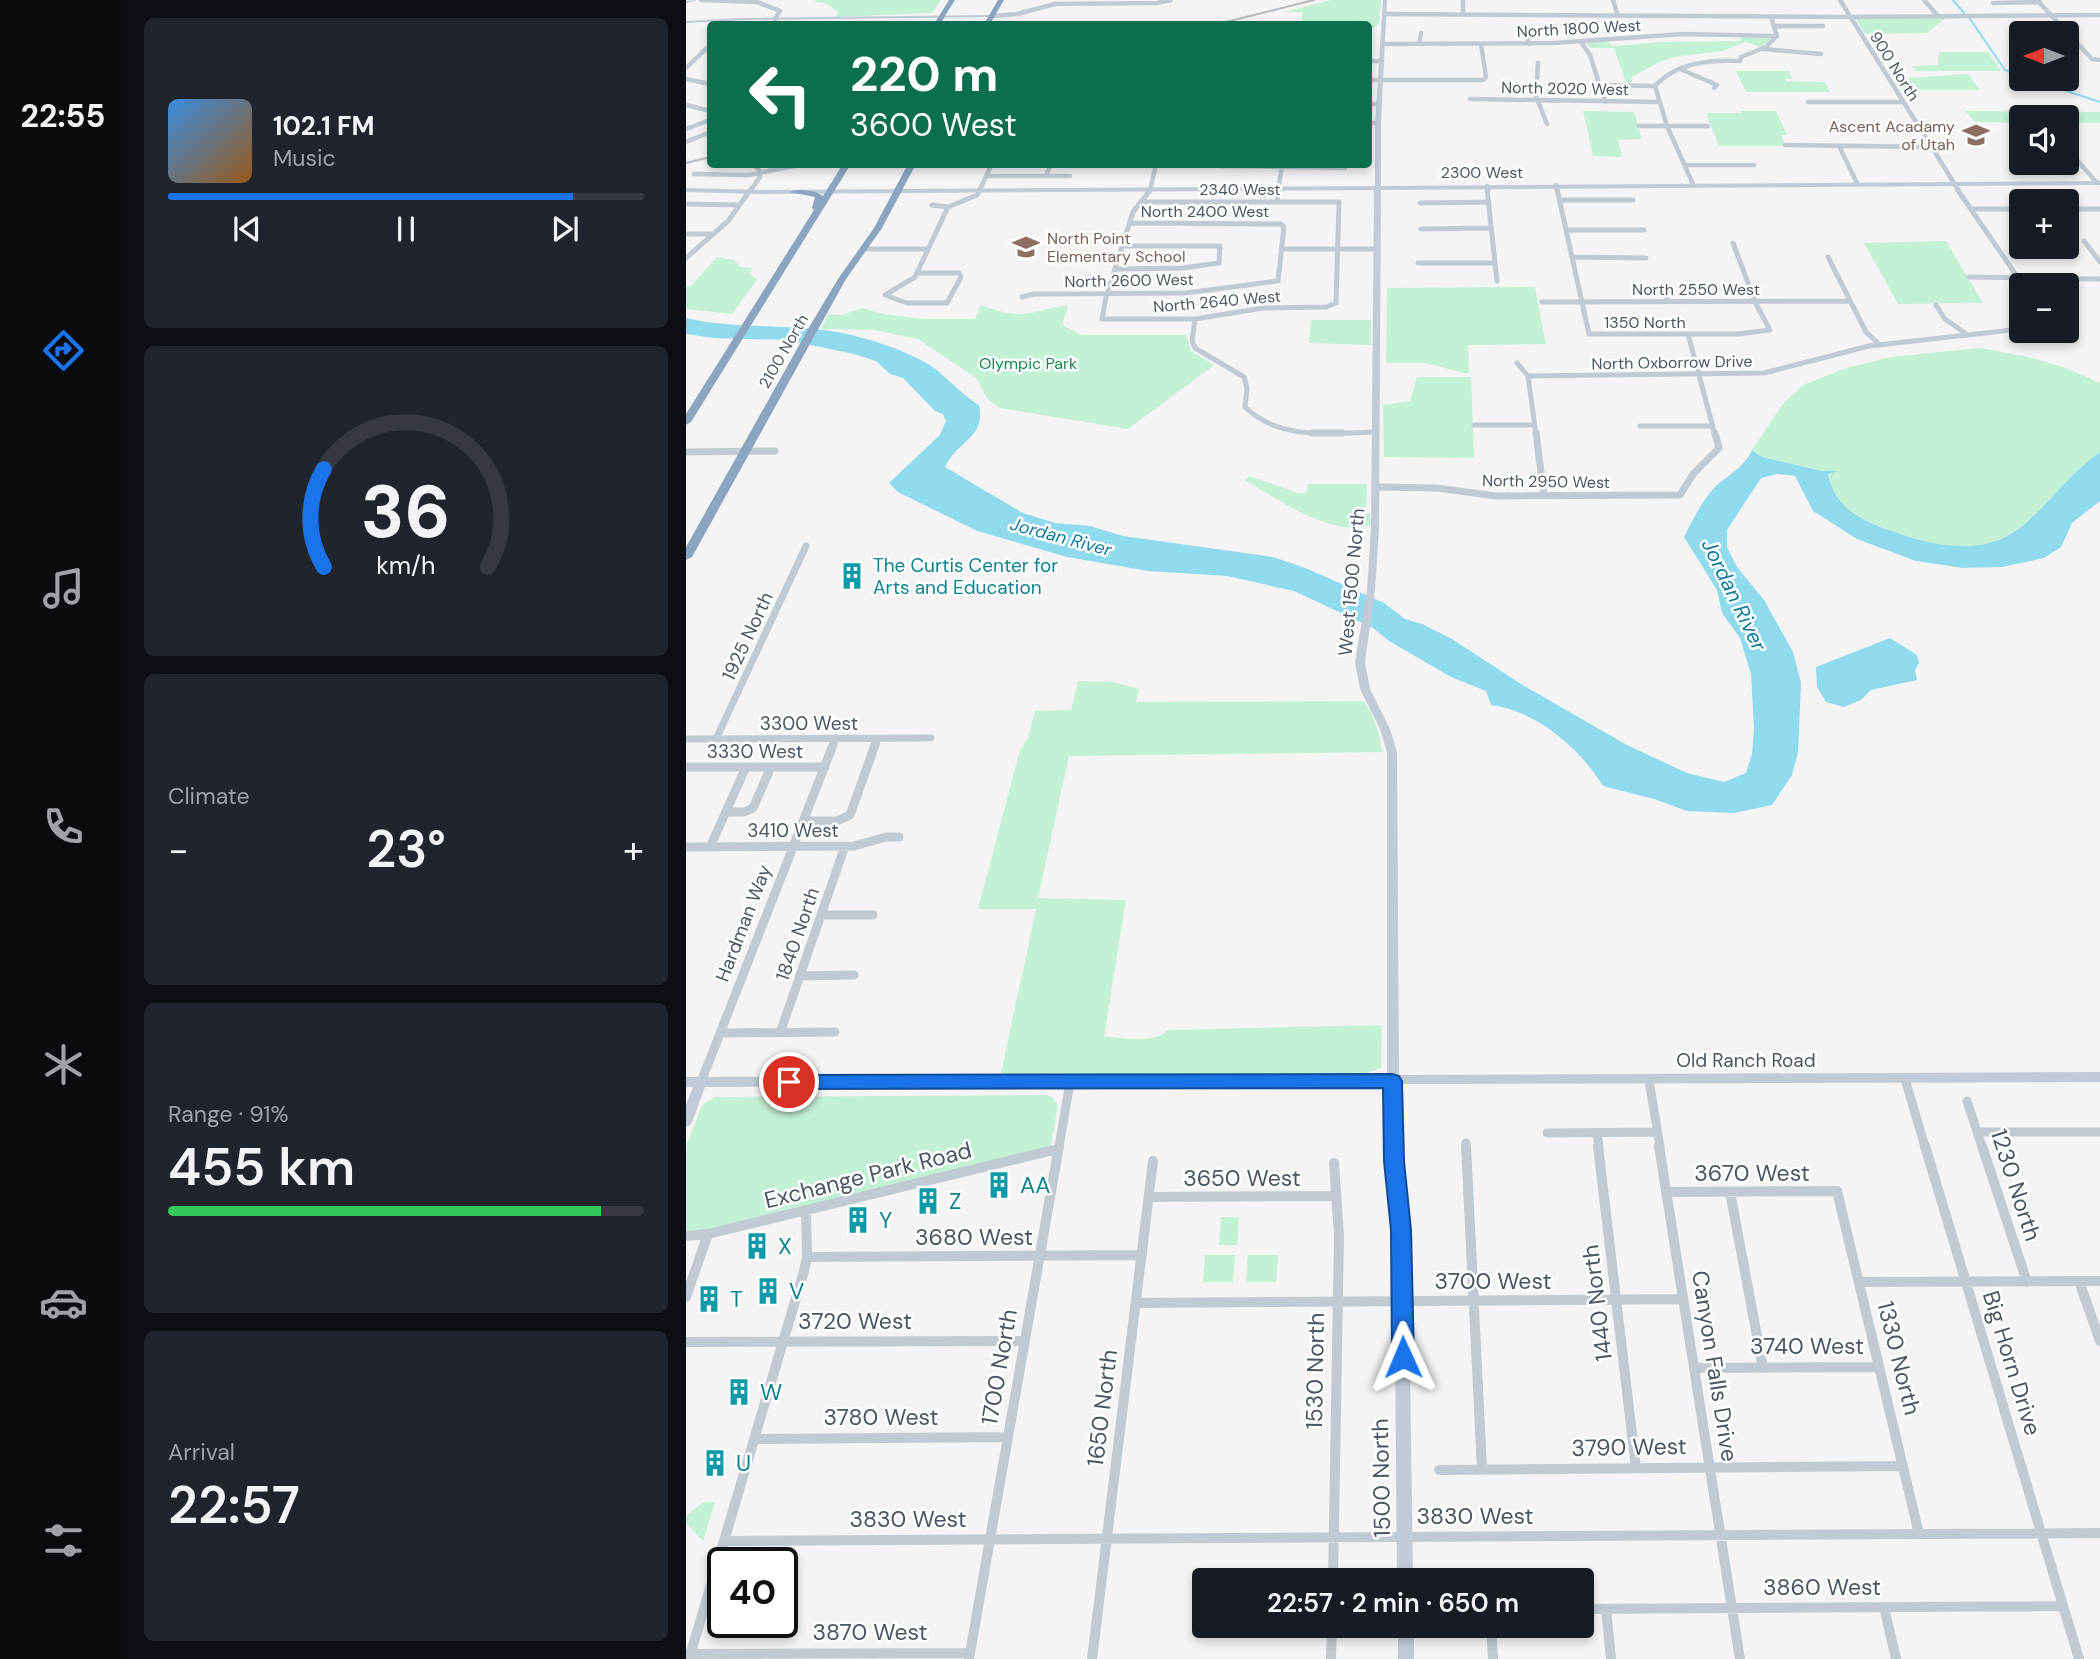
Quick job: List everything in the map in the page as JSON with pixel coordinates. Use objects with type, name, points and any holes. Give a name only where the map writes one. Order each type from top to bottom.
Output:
[{"type":"highway","points":[[939,21],[952,0]]},
{"type":"highway","points":[[989,21],[1001,0]]},
{"type":"highway","points":[[686,422],[845,168]]},
{"type":"highway","name":"2100 North","points":[[686,557],[816,324],[910,168]]},
{"type":"highway","points":[[793,192],[820,196],[814,216]]},
{"type":"street","points":[[686,1],[694,0]]},
{"type":"street","points":[[701,0],[759,2],[780,11],[775,19]]},
{"type":"street","points":[[716,21],[992,16],[1017,14],[1055,4],[1153,3],[1171,0]]},
{"type":"street","points":[[1281,249],[1378,248],[1378,123],[1385,0]]},
{"type":"street","points":[[1463,0],[1463,15]]},
{"type":"street","points":[[1613,0],[1618,16]]},
{"type":"street","name":"900 North","points":[[1840,0],[1953,183],[2014,273]]},
{"type":"street","points":[[1924,0],[1937,15]]},
{"type":"street","points":[[1993,3],[2038,1],[2057,21]]},
{"type":"street","points":[[1385,15],[2100,15]]},
{"type":"street","points":[[1764,49],[1777,36],[1771,17]]},
{"type":"street","points":[[686,22],[707,21]]},
{"type":"street","points":[[1775,26],[1823,26]]},
{"type":"street","points":[[1520,32],[1527,36],[1529,44]]},
{"type":"street","points":[[1419,44],[1421,33]]},
{"type":"street","name":"North 1800 West","points":[[1383,44],[1529,44],[1683,34],[1777,36]]},
{"type":"street","points":[[1581,42],[1590,55],[1605,102]]},
{"type":"street","points":[[1372,80],[1483,80],[1486,78],[1481,44]]},
{"type":"street","points":[[2079,45],[2097,60]]},
{"type":"street","points":[[686,68],[707,47]]},
{"type":"street","points":[[1655,86],[1660,79],[1679,69],[1713,62],[1740,61],[1741,57],[1764,49],[1821,54]]},
{"type":"street","points":[[1372,61],[1382,61]]},
{"type":"street","points":[[1538,63],[1537,99],[1547,124]]},
{"type":"street","points":[[1679,69],[1712,81],[1717,85],[1713,88]]},
{"type":"street","points":[[686,79],[707,82]]},
{"type":"street","points":[[1600,85],[1655,86]]},
{"type":"street","points":[[1655,86],[1667,127],[1693,184]]},
{"type":"street","name":"North 2020 West","points":[[1470,99],[1660,102]]},
{"type":"street","points":[[1808,102],[1903,102]]},
{"type":"street","points":[[1372,104],[1379,104]]},
{"type":"street","points":[[686,105],[707,110]]},
{"type":"street","points":[[686,131],[707,121]]},
{"type":"street","points":[[1372,123],[1378,123]]},
{"type":"street","points":[[1639,127],[1708,126]]},
{"type":"street","points":[[686,131],[699,137]]},
{"type":"street","points":[[686,142],[707,133]]},
{"type":"street","points":[[1785,145],[1931,148]]},
{"type":"street","points":[[1840,148],[1857,183]]},
{"type":"street","points":[[2079,162],[2098,183]]},
{"type":"street","points":[[1685,165],[1754,165]]},
{"type":"street","points":[[756,168],[760,173]]},
{"type":"street","points":[[694,174],[722,176],[784,168]]},
{"type":"street","points":[[932,205],[948,207],[975,197],[990,168]]},
{"type":"street","points":[[1046,176],[1049,168]]},
{"type":"street","points":[[1107,294],[1133,212],[1151,188],[1155,168]]},
{"type":"street","points":[[1277,201],[1281,168]]},
{"type":"street","points":[[686,258],[713,234],[749,191],[760,173]]},
{"type":"street","points":[[986,176],[1070,176]]},
{"type":"street","name":"2300 West","points":[[831,190],[2098,183]]},
{"type":"street","name":"1350 North","points":[[1556,185],[1589,334],[1738,334],[1770,330],[1755,302]]},
{"type":"street","points":[[1487,186],[1497,281]]},
{"type":"street","points":[[686,190],[831,190]]},
{"type":"street","points":[[749,191],[831,190]]},
{"type":"street","points":[[1560,200],[1633,200]]},
{"type":"street","name":"2340 West","points":[[1142,202],[1339,202],[1339,248]]},
{"type":"street","points":[[1420,203],[1489,202]]},
{"type":"street","points":[[686,204],[738,205]]},
{"type":"street","points":[[917,273],[959,273],[961,277],[947,303],[900,301],[889,298],[887,292],[908,283],[917,273],[948,207]]},
{"type":"street","points":[[1971,209],[2009,209]]},
{"type":"street","points":[[2079,209],[2100,209]]},
{"type":"street","name":"North 2400 West","points":[[1130,223],[1281,224],[1284,227],[1281,249]]},
{"type":"street","points":[[1421,229],[1490,228]]},
{"type":"street","points":[[1566,230],[1644,230]]},
{"type":"street","points":[[686,234],[713,234]]},
{"type":"street","points":[[2084,241],[2100,262]]},
{"type":"street","points":[[1733,243],[1755,302]]},
{"type":"street","points":[[1115,269],[1183,268],[1219,263],[1220,246],[1122,246]]},
{"type":"street","name":"North 2640 West","points":[[1107,294],[1102,318],[1195,319],[1263,308],[1334,306],[1339,248]]},
{"type":"street","name":"West 1500 North","points":[[1378,248],[1376,487],[1371,590],[1360,662],[1362,678],[1385,729],[1392,752],[1392,1081]]},
{"type":"street","points":[[863,249],[928,249]]},
{"type":"street","name":"North 2600 West","points":[[1022,297],[1034,294],[1186,293],[1278,281],[1281,249]]},
{"type":"street","points":[[1572,257],[1646,258]]},
{"type":"street","points":[[1828,257],[1866,332],[1880,345]]},
{"type":"street","points":[[1418,264],[1495,263]]},
{"type":"street","points":[[1969,277],[2009,277]]},
{"type":"street","points":[[2079,278],[2100,279]]},
{"type":"street","points":[[1664,289],[1668,302]]},
{"type":"street","name":"North 2550 West","points":[[1542,302],[1850,301]]},
{"type":"street","points":[[1936,305],[1945,319],[1965,334]]},
{"type":"street","points":[[1195,319],[1192,341],[1195,348],[1244,377],[1247,388],[1245,407],[1257,419],[1275,427],[1298,432],[1376,432]]},
{"type":"street","name":"North Oxborrow Drive","points":[[1528,376],[1701,376],[1764,373],[1799,366],[1822,356],[1880,345],[2009,330]]},
{"type":"street","points":[[1640,426],[1713,426],[1688,334]]},
{"type":"street","points":[[1517,363],[1528,376],[1544,496]]},
{"type":"street","points":[[1474,425],[1534,425]]},
{"type":"street","name":"North 2950 West","points":[[1376,487],[1430,487],[1482,495],[1680,495],[1694,472],[1719,448],[1713,426]]},
{"type":"street","points":[[686,452],[775,451]]},
{"type":"street","name":"1925 North","points":[[716,739],[806,545]]},
{"type":"street","name":"Hardman Way","points":[[686,1122],[836,738]]},
{"type":"street","points":[[803,821],[837,821],[848,817],[853,810],[878,738]]},
{"type":"street","name":"3300 West","points":[[686,739],[931,738]]},
{"type":"street","name":"3330 West","points":[[686,767],[825,767]]},
{"type":"street","points":[[710,847],[746,767]]},
{"type":"street","points":[[726,812],[752,809],[771,767]]},
{"type":"street","name":"3410 West","points":[[686,847],[845,846],[899,836]]},
{"type":"street","name":"1840 North","points":[[780,1032],[845,846]]},
{"type":"street","points":[[821,915],[873,915]]},
{"type":"street","points":[[800,976],[853,975]]},
{"type":"street","points":[[721,1033],[835,1032]]},
{"type":"street","name":"Old Ranch Road","points":[[686,1082],[2100,1077]]},
{"type":"street","name":"Big Horn Drive","points":[[1905,1079],[2079,1659]]},
{"type":"street","name":"Canyon Falls Drive","points":[[1649,1080],[1740,1659]]},
{"type":"street","name":"1500 North","points":[[1392,1081],[1393,1152],[1401,1230],[1405,1568]]},
{"type":"street","name":"1700 North","points":[[970,1656],[1070,1082]]},
{"type":"street","name":"1230 North","points":[[1967,1101],[2027,1282]]},
{"type":"street","points":[[1547,1133],[1657,1132]]},
{"type":"street","points":[[1978,1132],[2100,1132]]},
{"type":"street","name":"1440 North","points":[[1597,1133],[1636,1468]]},
{"type":"street","points":[[1466,1143],[1482,1469]]},
{"type":"street","name":"Exchange Park Road","points":[[686,1236],[708,1234],[1058,1149]]},
{"type":"street","name":"1650 North","points":[[1092,1659],[1153,1161]]},
{"type":"street","name":"1530 North","points":[[1333,1568],[1339,1236],[1334,1163]]},
{"type":"street","name":"3670 West","points":[[1667,1192],[1837,1191]]},
{"type":"street","name":"1330 North","points":[[1837,1191],[1919,1534]]},
{"type":"street","points":[[1730,1192],[1763,1367]]},
{"type":"street","name":"3650 West","points":[[1149,1197],[1336,1196]]},
{"type":"street","points":[[689,1656],[807,1257],[806,1210]]},
{"type":"street","points":[[686,1297],[708,1234]]},
{"type":"street","name":"3680 West","points":[[807,1257],[1142,1255]]},
{"type":"street","points":[[1859,1283],[2100,1281]]},
{"type":"street","points":[[2079,1282],[2100,1341]]},
{"type":"street","name":"3700 West","points":[[1136,1303],[1683,1299]]},
{"type":"street","name":"3720 West","points":[[686,1342],[1025,1341]]},
{"type":"street","name":"3740 West","points":[[1694,1368],[1879,1367]]},
{"type":"street","name":"3780 West","points":[[754,1439],[1008,1437]]},
{"type":"street","name":"3790 West","points":[[1439,1470],[1903,1466]]},
{"type":"street","name":"3830 West","points":[[724,1541],[2100,1532]]},
{"type":"street","name":"3860 West","points":[[1594,1609],[2063,1606]]},
{"type":"street","points":[[1884,1608],[1896,1659]]},
{"type":"street","points":[[1606,1609],[1611,1659]]},
{"type":"street","points":[[1331,1659],[1332,1638]]},
{"type":"street","points":[[1406,1638],[1406,1659]]},
{"type":"street","points":[[1492,1638],[1493,1659]]},
{"type":"street","name":"3870 West","points":[[689,1656],[970,1656]]},
{"type":"green space","points":[[941,0],[932,13],[835,17],[838,12],[826,3],[815,2]]},
{"type":"green space","points":[[1331,0],[1381,0],[1379,24],[1372,29],[1372,21],[1302,21],[1302,12],[1284,12]]},
{"type":"green space","points":[[1948,16],[1927,33],[1865,34],[1855,18]]},
{"type":"green space","points":[[1740,35],[1773,37],[1761,47],[1746,42],[1722,51],[1675,57],[1657,63],[1632,77],[1631,83],[1626,83],[1614,48],[1591,48],[1586,43],[1607,40],[1612,46],[1618,46],[1659,42],[1741,41]]},
{"type":"green space","points":[[1939,52],[1988,52],[2001,71],[1916,71],[1913,66],[1938,65]]},
{"type":"green space","points":[[1736,71],[1789,71],[1792,79],[1786,81],[1825,82],[1830,92],[1746,92]]},
{"type":"green space","points":[[1968,74],[1980,90],[1900,90],[1892,79]]},
{"type":"green space","points":[[1583,111],[1634,112],[1642,139],[1618,140],[1622,157],[1593,156]]},
{"type":"green space","points":[[1776,111],[1787,135],[1781,135],[1786,146],[1719,146],[1706,113]]},
{"type":"green space","points":[[1965,111],[2009,111],[2009,123],[1975,122]]},
{"type":"green space","points":[[2079,112],[2100,112],[2100,123],[2079,123]]},
{"type":"green space","points":[[1946,241],[1983,303],[1898,304],[1864,243]]},
{"type":"green space","points":[[717,257],[734,260],[740,267],[752,268],[750,274],[757,280],[732,314],[686,309],[686,287],[691,286]]},
{"type":"green space","points":[[1535,287],[1546,344],[1468,345],[1469,374],[1425,363],[1386,363],[1387,288]]},
{"type":"green space","name":"Olympic Park","points":[[981,305],[1017,314],[1068,306],[1062,325],[1082,335],[1186,335],[1191,351],[1214,365],[1128,429],[1000,408],[988,400],[976,378],[918,339],[874,330],[821,329],[828,314],[842,315],[862,308],[883,314],[924,319],[975,319]]},
{"type":"green space","points":[[1311,320],[1371,320],[1371,345],[1309,343]]},
{"type":"green space","points":[[1980,348],[2041,361],[2100,383],[2100,452],[2011,534],[1993,542],[1958,546],[1904,535],[1866,520],[1849,509],[1831,484],[1828,473],[1836,471],[1824,471],[1762,457],[1752,450],[1782,405],[1803,385],[1846,368],[1890,357]]},
{"type":"green space","points":[[1417,377],[1471,377],[1474,458],[1384,457],[1383,405],[1410,401]]},
{"type":"green space","points":[[1249,476],[1298,493],[1306,493],[1308,484],[1367,484],[1366,513],[1370,513],[1371,525],[1355,528],[1322,521],[1289,506],[1245,480]]},
{"type":"green space","points":[[1078,681],[1114,682],[1139,689],[1136,702],[1363,701],[1376,725],[1382,752],[1069,756],[1038,898],[1126,900],[1104,1037],[1146,1039],[1162,1035],[1168,1030],[1382,1025],[1381,1068],[1362,1075],[1000,1078],[1036,909],[978,909],[1020,750],[1028,738],[1035,711],[1071,710]]},
{"type":"green space","points":[[715,1097],[1052,1097],[1058,1105],[1051,1145],[1047,1150],[722,1228],[686,1232],[686,1146],[702,1105]]},
{"type":"green space","points":[[1221,1217],[1239,1217],[1237,1245],[1219,1245]]},
{"type":"green space","points":[[1205,1255],[1235,1255],[1233,1282],[1203,1282]]},
{"type":"green space","points":[[1248,1255],[1278,1255],[1276,1282],[1246,1282]]},
{"type":"green space","points":[[703,1502],[715,1502],[703,1541],[686,1523],[686,1516]]},
{"type":"water","name":"Jordan River","points":[[686,318],[723,324],[818,329],[861,337],[904,352],[938,371],[979,405],[980,416],[975,432],[945,467],[1023,513],[1055,523],[1090,526],[1123,536],[1273,557],[1308,569],[1384,603],[1405,619],[1452,639],[1521,684],[1627,745],[1687,773],[1724,782],[1746,773],[1752,754],[1754,729],[1751,674],[1740,638],[1722,613],[1717,590],[1684,537],[1709,494],[1740,466],[1752,450],[1762,457],[1823,471],[1838,471],[1828,474],[1831,485],[1842,502],[1857,515],[1886,529],[1940,544],[1976,545],[1994,542],[2011,534],[2100,452],[2100,501],[2072,523],[2061,547],[2044,558],[2002,567],[1963,568],[1916,561],[1857,539],[1813,511],[1795,476],[1777,474],[1761,478],[1727,530],[1727,547],[1737,567],[1764,600],[1793,652],[1801,683],[1798,753],[1792,775],[1772,805],[1734,813],[1687,811],[1603,786],[1569,745],[1540,723],[1508,708],[1491,705],[1486,691],[1451,677],[1389,641],[1373,628],[1294,591],[1227,576],[1148,571],[1067,557],[977,531],[898,492],[889,483],[940,435],[946,421],[943,414],[935,411],[903,378],[890,374],[876,361],[787,340],[713,338],[686,334]]},
{"type":"water","points":[[1890,638],[1917,655],[1917,680],[1871,690],[1861,700],[1844,707],[1826,702],[1817,687],[1816,667]]},
{"type":"waterway","points":[[1953,0],[1964,13]]},
{"type":"waterway","points":[[1968,16],[2005,70],[2009,72]]},
{"type":"waterway","points":[[2067,91],[2100,102]]},
{"type":"railway","points":[[1230,21],[1314,0]]},
{"type":"railway","points":[[686,163],[707,158]]},
{"type":"place","name":"Ascent Acadamy of Utah","points":[[1976,135]]},
{"type":"place","name":"North Point Elementary School","points":[[1026,247]]},
{"type":"place","name":"The Curtis Center for Arts and Education","points":[[852,576]]},
{"type":"place","name":"AA","points":[[999,1185]]},
{"type":"place","name":"Z","points":[[928,1201]]},
{"type":"place","name":"Y","points":[[858,1220]]},
{"type":"place","name":"X","points":[[757,1246]]},
{"type":"place","name":"V","points":[[768,1291]]},
{"type":"place","name":"T","points":[[709,1299]]},
{"type":"place","name":"W","points":[[739,1392]]},
{"type":"place","name":"U","points":[[715,1463]]},
{"type":"route","points":[[789,1082],[1392,1081],[1395,1178],[1401,1230],[1403,1357]]}]
